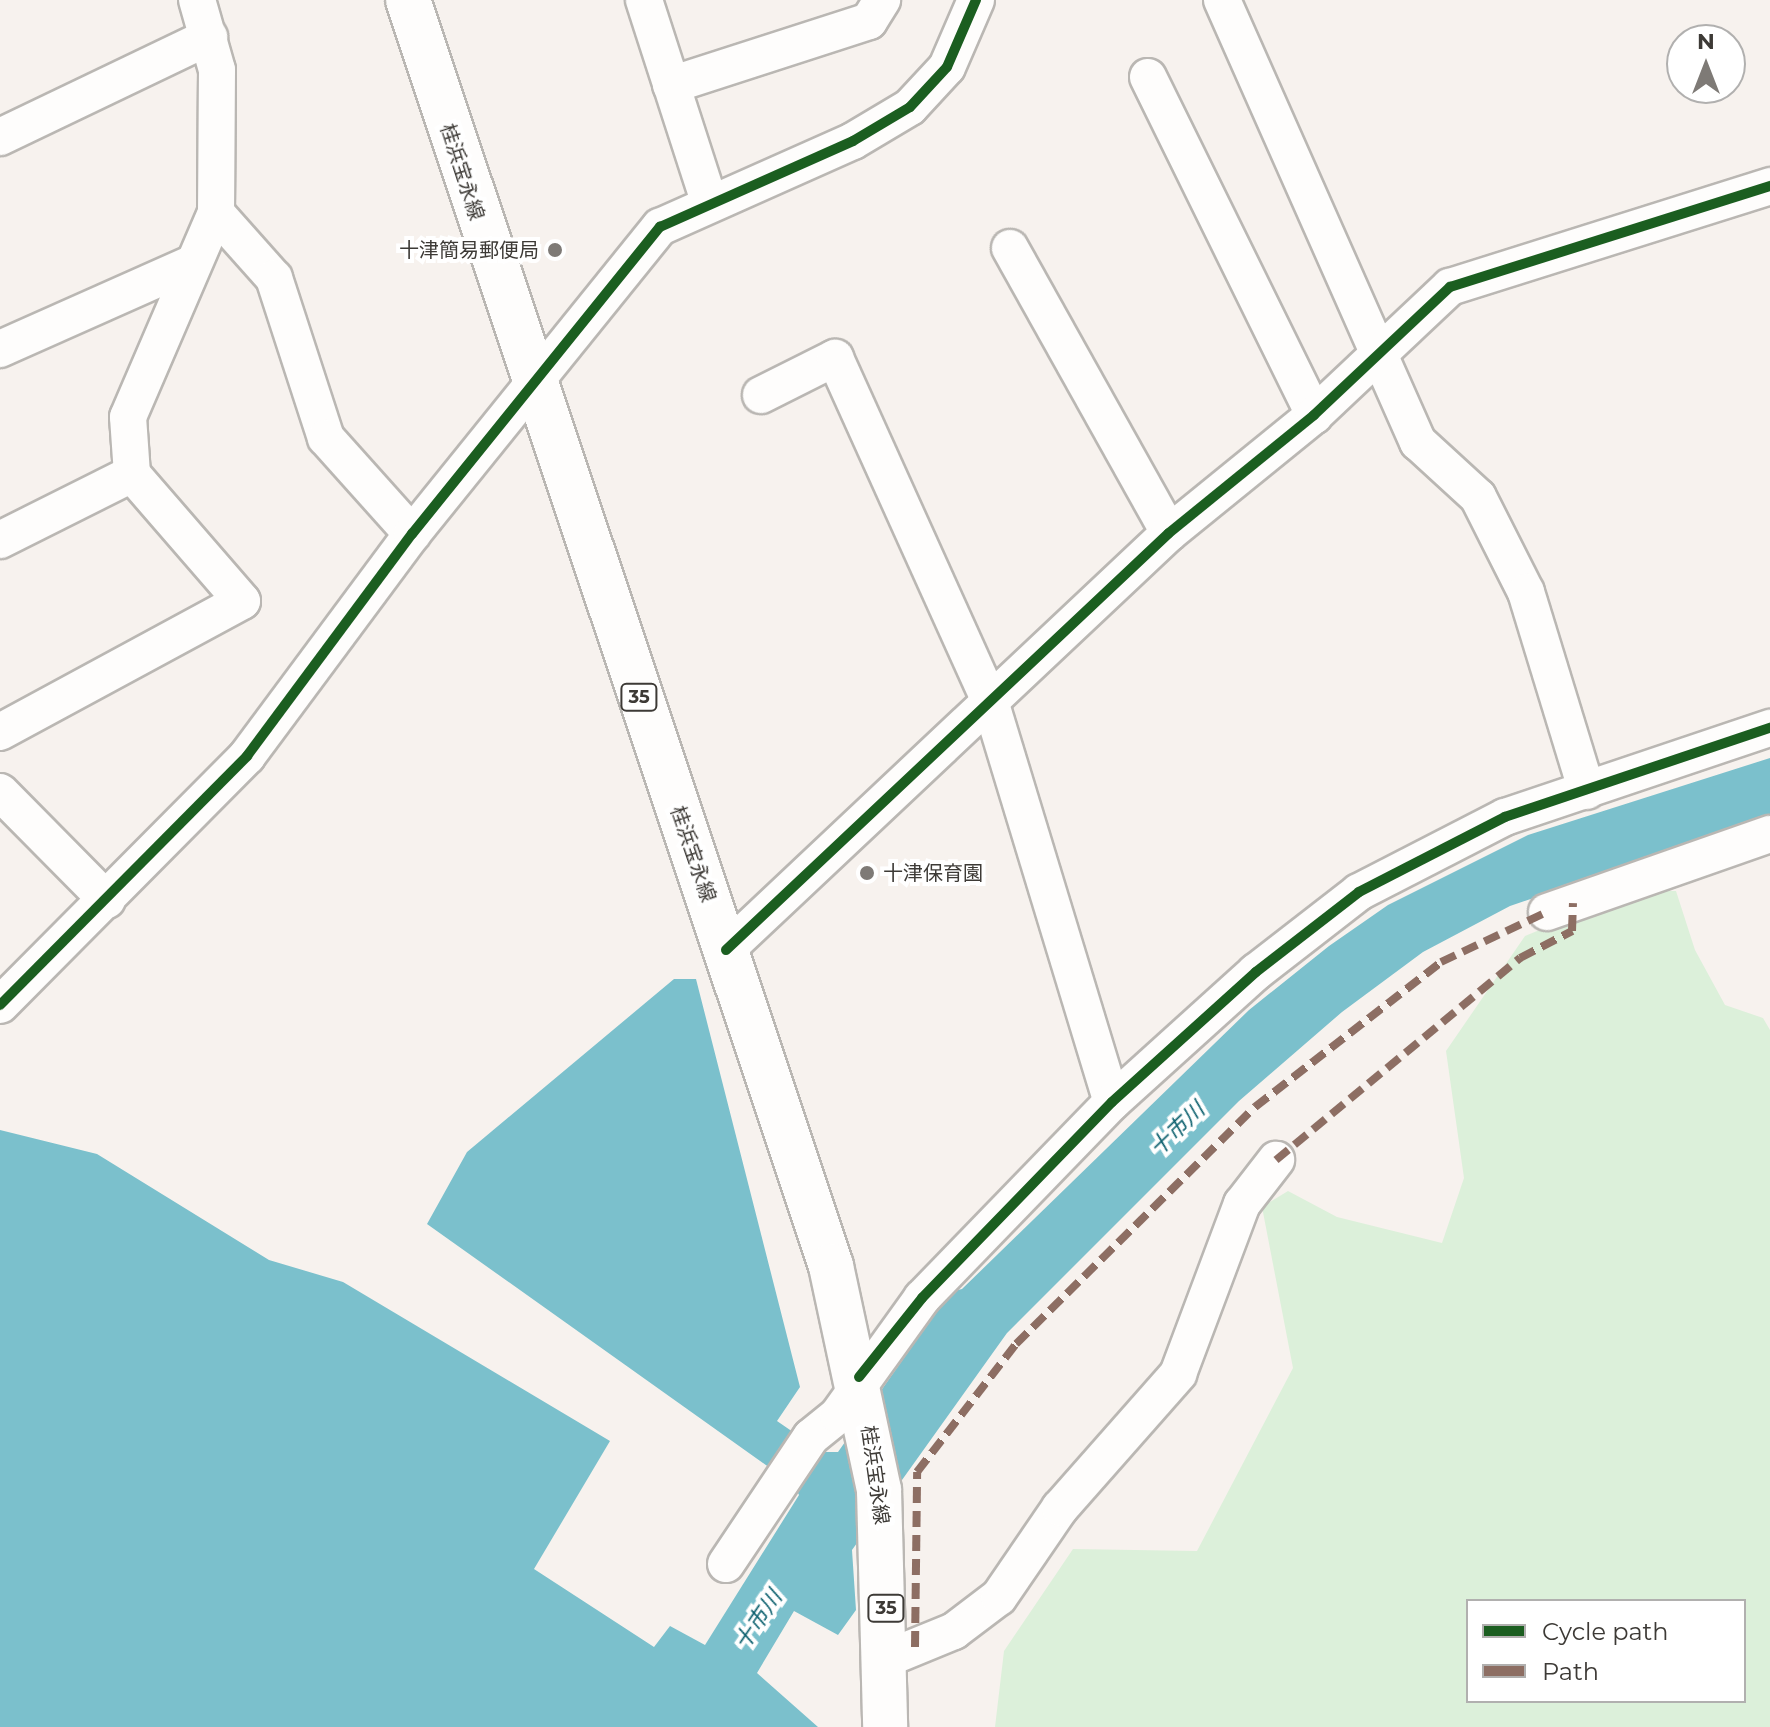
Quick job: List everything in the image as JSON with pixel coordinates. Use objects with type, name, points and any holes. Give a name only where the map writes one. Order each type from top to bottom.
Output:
[{"type":"main road","name":"桂浜宝永線","points":[[408,0],[532,385],[831,1266],[861,1386],[879,1490],[888,1658],[885,1727]]},
{"type":"street","points":[[0,732],[242,601],[132,474],[128,417],[216,213],[217,70],[197,0]]},
{"type":"street","points":[[644,0],[710,204]]},
{"type":"street","points":[[671,85],[869,21],[882,0]]},
{"type":"street","points":[[0,1005],[247,756],[412,534],[660,227],[853,141],[910,107],[947,67],[976,0]]},
{"type":"street","points":[[1222,0],[1418,442],[1478,497],[1526,592],[1587,791]]},
{"type":"street","points":[[0,137],[209,37]]},
{"type":"street","points":[[1148,77],[1314,415]]},
{"type":"street","points":[[726,950],[1169,533],[1314,415],[1377,352],[1450,287],[1770,186]]},
{"type":"street","points":[[216,213],[274,278],[326,438],[412,534]]},
{"type":"street","points":[[1010,248],[1169,533]]},
{"type":"street","points":[[0,349],[193,263]]},
{"type":"street","points":[[761,395],[835,358],[990,701],[1112,1102]]},
{"type":"street","points":[[0,540],[132,474]]},
{"type":"street","points":[[726,1564],[811,1437],[838,1415],[922,1298],[1112,1102],[1256,972],[1359,892],[1505,817],[1770,728]]},
{"type":"street","points":[[0,792],[107,900]]},
{"type":"street","points":[[1547,912],[1770,834]]},
{"type":"street","points":[[888,1658],[954,1631],[999,1597],[1060,1508],[1178,1374],[1242,1204],[1276,1160]]},
{"type":"green space","points":[[1634,891],[1676,891],[1695,950],[1725,1005],[1763,1018],[1770,1030],[1770,1727],[995,1727],[1004,1651],[1073,1549],[1197,1551],[1293,1368],[1262,1207],[1288,1191],[1337,1217],[1442,1243],[1464,1178],[1446,1051],[1525,936]]},
{"type":"water","name":"十市川","points":[[1770,758],[1770,818],[1510,906],[1423,952],[1342,1012],[1239,1101],[1007,1333],[852,1550],[856,1610],[838,1635],[794,1611],[757,1673],[818,1727],[0,1727],[0,1130],[97,1154],[269,1260],[343,1282],[610,1441],[534,1569],[654,1647],[670,1626],[705,1645],[799,1495],[794,1485],[427,1224],[467,1152],[674,979],[696,979],[800,1387],[777,1421],[822,1452],[838,1452],[950,1292],[962,1289],[1249,1010],[1329,946],[1388,905],[1528,835]]},
{"type":"marked path","points":[[1276,1160],[1520,958],[1572,931],[1573,903]]},
{"type":"marked path","points":[[915,1647],[917,1472],[1016,1344],[1255,1107],[1441,962],[1547,912]]},
{"type":"cycle path","points":[[0,1005],[247,756],[412,534],[660,227],[853,141],[910,107],[947,67],[976,0]]},
{"type":"cycle path","points":[[726,950],[1169,533],[1314,415],[1450,287],[1770,186]]},
{"type":"cycle path","points":[[859,1377],[922,1298],[1112,1102],[1256,972],[1359,892],[1505,817],[1770,728]]},
{"type":"place","name":"十津簡易郵便局","points":[[555,250]]},
{"type":"place","name":"十津保育園","points":[[867,873]]}]
